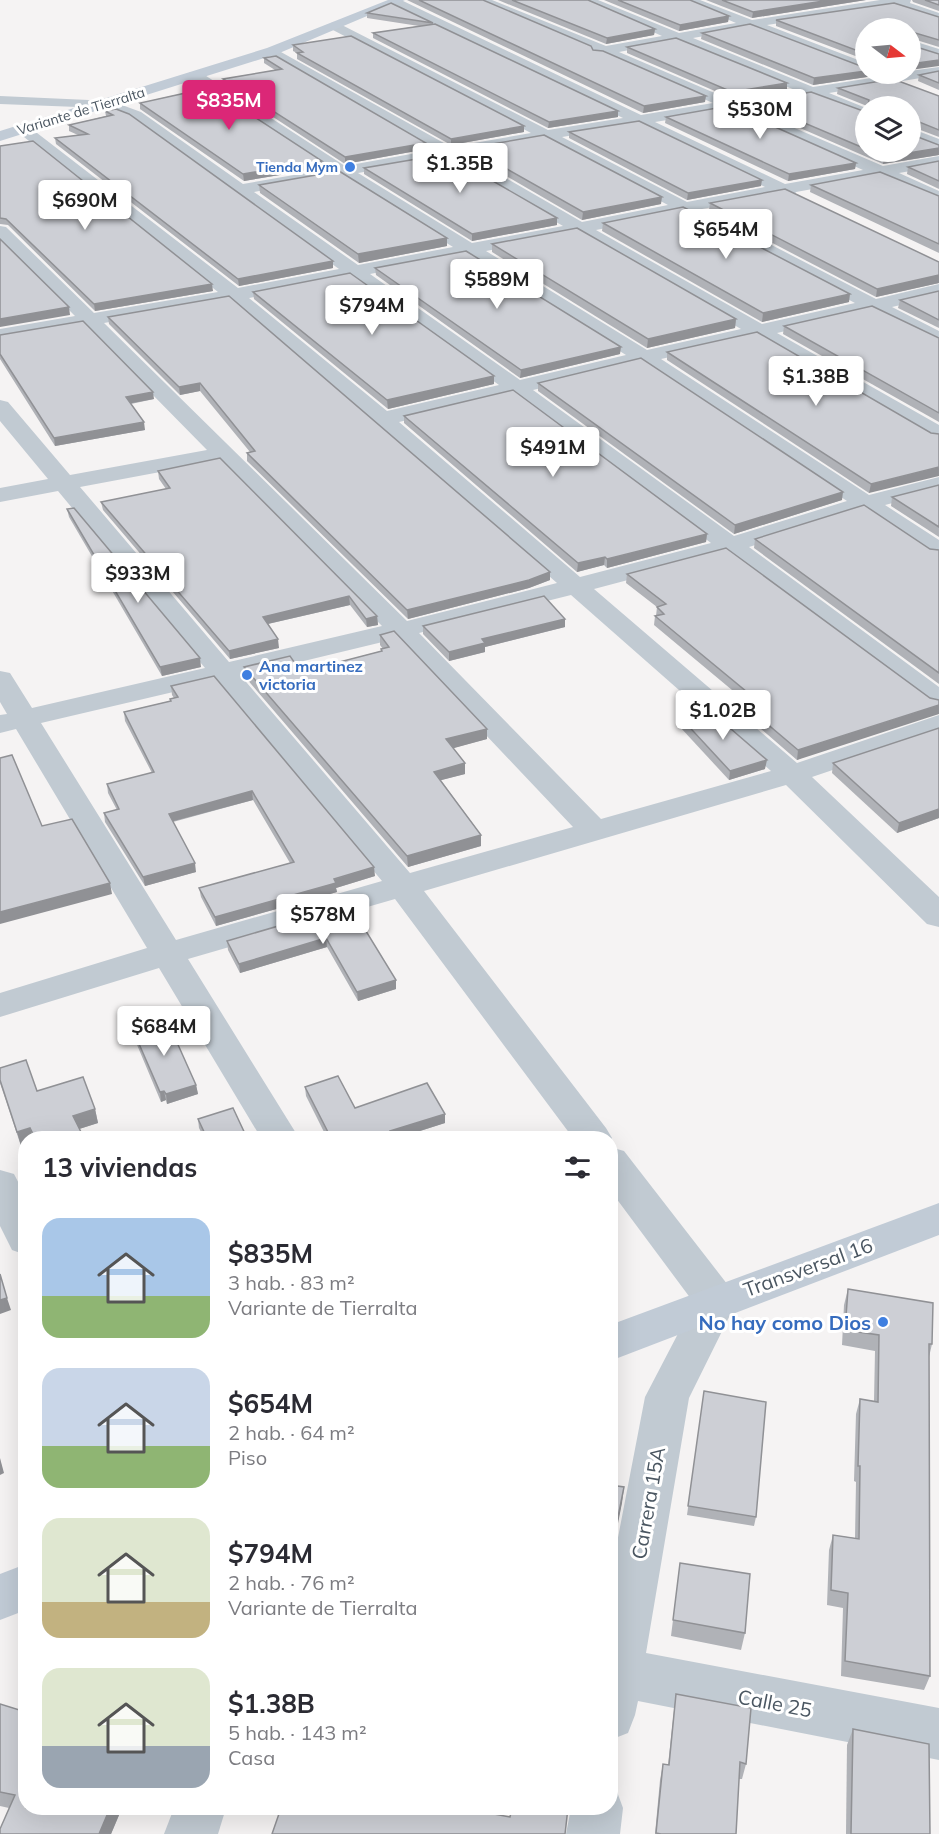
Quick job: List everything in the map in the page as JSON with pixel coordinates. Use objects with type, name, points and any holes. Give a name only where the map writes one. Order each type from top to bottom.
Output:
[{"type":"main road","name":"Variante de Tierralta","points":[[11,132],[272,51],[397,1]]},
{"type":"main road","name":"Transversal 16","points":[[618,1340],[716,1301],[939,1219]]},
{"type":"main road","points":[[0,1597],[18,1589]]},
{"type":"street","points":[[481,0],[604,50],[939,197]]},
{"type":"street","points":[[587,0],[855,109]]},
{"type":"street","points":[[688,0],[855,64]]},
{"type":"street","points":[[397,1],[803,199]]},
{"type":"street","points":[[581,54],[896,1],[939,17]]},
{"type":"street","points":[[795,3],[855,24]]},
{"type":"street","points":[[336,26],[939,339]]},
{"type":"street","points":[[921,48],[939,54]]},
{"type":"street","points":[[272,51],[939,434]]},
{"type":"street","points":[[525,64],[548,60]]},
{"type":"street","points":[[921,73],[939,71]]},
{"type":"street","points":[[195,75],[341,170],[644,357],[939,550]]},
{"type":"street","points":[[240,189],[855,82]]},
{"type":"street","points":[[907,84],[920,89]]},
{"type":"street","points":[[0,100],[106,104],[136,115],[516,387],[939,700]]},
{"type":"street","points":[[11,132],[234,295],[383,419],[792,774],[939,916]]},
{"type":"street","points":[[921,138],[939,145]]},
{"type":"street","points":[[0,335],[234,295],[686,207],[939,161]]},
{"type":"street","points":[[0,231],[401,630],[595,831]]},
{"type":"street","points":[[383,419],[939,290]]},
{"type":"street","points":[[0,407],[403,886],[588,1131]]},
{"type":"street","points":[[0,495],[66,485],[222,454]]},
{"type":"street","points":[[13,721],[401,630],[576,586],[731,545],[865,503],[939,484]]},
{"type":"street","points":[[0,679],[13,721],[168,953],[276,1131]]},
{"type":"street","points":[[0,1005],[168,953],[792,774],[939,724]]},
{"type":"street","points":[[618,1172],[716,1301]]},
{"type":"street","points":[[0,1185],[18,1222]]},
{"type":"street","name":"Carrera 15A","points":[[618,1659],[667,1397],[716,1301]]},
{"type":"street","name":"Calle 25","points":[[618,1687],[939,1734]]},
{"type":"street","points":[[191,1834],[198,1815]]},
{"type":"street","points":[[593,1834],[596,1815]]},
{"type":"building","points":[[419,0],[483,0],[591,46],[593,50],[603,51],[706,96],[644,106]]},
{"type":"building","points":[[512,0],[588,0],[655,29],[607,38]]},
{"type":"building","points":[[618,0],[690,0],[729,16],[680,25]]},
{"type":"building","points":[[722,0],[830,0],[753,12]]},
{"type":"building","points":[[925,0],[939,0],[939,5]]},
{"type":"building","points":[[391,3],[433,23],[367,13]]},
{"type":"building","points":[[894,3],[939,17],[939,40],[921,35],[921,18],[855,18],[855,50],[776,20]]},
{"type":"building","points":[[435,24],[618,111],[549,122],[373,33]]},
{"type":"building","points":[[750,24],[855,64],[855,72],[814,78],[702,33]]},
{"type":"building","points":[[351,36],[524,126],[451,139],[297,53],[303,52],[293,45]]},
{"type":"building","points":[[676,38],[787,83],[732,92],[627,47]]},
{"type":"building","points":[[921,48],[939,54],[939,60],[921,62]]},
{"type":"building","points":[[276,56],[426,143],[345,157],[223,79],[282,69],[264,58]]},
{"type":"building","points":[[939,71],[939,83],[921,76]]},
{"type":"building","points":[[201,82],[322,161],[243,174],[140,103],[199,90],[191,84]]},
{"type":"building","points":[[862,84],[907,84],[939,96],[939,130],[921,123],[921,96],[859,96],[838,88]]},
{"type":"building","points":[[811,92],[855,108],[855,144],[755,102]]},
{"type":"building","points":[[728,106],[856,163],[789,174],[666,117]]},
{"type":"building","points":[[116,109],[129,114],[333,261],[238,279],[55,138],[88,134],[69,125],[113,115],[105,111]]},
{"type":"building","points":[[639,121],[762,180],[688,193],[569,132]]},
{"type":"building","points":[[544,135],[662,197],[583,212],[470,148]]},
{"type":"building","points":[[921,138],[939,145],[939,148],[921,151]]},
{"type":"building","points":[[33,141],[212,284],[94,304],[6,219],[0,218],[0,146]]},
{"type":"building","points":[[446,154],[557,218],[472,234],[364,168]]},
{"type":"building","points":[[939,161],[939,181],[908,167]]},
{"type":"building","points":[[339,171],[447,238],[358,254],[259,185]]},
{"type":"building","points":[[880,172],[939,196],[939,244],[811,185]]},
{"type":"building","points":[[785,189],[939,262],[939,275],[877,289],[710,203]]},
{"type":"building","points":[[683,207],[850,294],[763,313],[603,223]]},
{"type":"building","points":[[577,228],[736,319],[648,339],[492,244]]},
{"type":"building","points":[[0,239],[69,307],[0,319]]},
{"type":"building","points":[[466,251],[621,347],[521,370],[375,268]]},
{"type":"building","points":[[350,273],[494,376],[387,400],[253,292]]},
{"type":"building","points":[[939,291],[939,320],[900,300]]},
{"type":"building","points":[[229,296],[550,572],[529,580],[407,610],[247,453],[255,451],[200,383],[179,387],[108,317]]},
{"type":"building","points":[[872,306],[939,338],[939,413],[784,326]]},
{"type":"building","points":[[83,321],[153,392],[126,397],[144,422],[54,438],[0,354],[0,335]]},
{"type":"building","points":[[757,332],[931,433],[939,434],[939,467],[871,484],[667,352]]},
{"type":"building","points":[[641,358],[843,492],[735,525],[538,383]]},
{"type":"building","points":[[513,390],[707,534],[607,559],[605,557],[578,563],[404,416]]},
{"type":"building","points":[[220,458],[377,616],[366,619],[349,596],[263,617],[278,639],[229,651],[101,502],[170,488],[158,471]]},
{"type":"building","points":[[939,485],[939,527],[892,497]]},
{"type":"building","points":[[864,505],[930,549],[939,550],[939,673],[755,539]]},
{"type":"building","points":[[74,508],[200,658],[160,667],[67,509]]},
{"type":"building","points":[[726,548],[930,698],[939,700],[939,705],[798,750],[740,701],[753,697],[655,616],[664,614],[657,607],[666,604],[627,574]]},
{"type":"building","points":[[544,596],[565,619],[482,639],[485,643],[449,652],[423,626]]},
{"type":"building","points":[[394,631],[487,729],[446,739],[465,763],[434,772],[481,835],[407,856],[244,667],[290,656],[301,672],[382,651],[381,649],[389,647],[380,635]]},
{"type":"building","points":[[214,676],[374,867],[334,879],[336,883],[215,917],[199,888],[294,862],[252,791],[169,814],[195,863],[143,877],[104,813],[119,809],[107,784],[154,772],[124,712],[171,701],[170,699],[178,697],[171,686]]},
{"type":"building","points":[[709,710],[767,760],[730,771],[681,718]]},
{"type":"building","points":[[939,728],[939,809],[899,823],[833,763]]},
{"type":"building","points":[[12,755],[42,826],[72,819],[110,883],[0,912],[0,758]]},
{"type":"building","points":[[350,905],[396,980],[357,992],[326,938],[239,964],[227,941]]},
{"type":"building","points":[[167,1020],[196,1085],[166,1094],[164,1091],[160,1092],[133,1030]]},
{"type":"building","points":[[26,1060],[37,1091],[83,1077],[95,1109],[73,1116],[80,1131],[32,1131],[30,1128],[17,1132],[0,1080],[0,1068]]},
{"type":"building","points":[[338,1076],[355,1108],[427,1083],[445,1114],[390,1131],[327,1131],[305,1087]]},
{"type":"building","points":[[233,1108],[244,1131],[204,1131],[198,1119]]},
{"type":"building","points":[[0,1274],[7,1298],[0,1300]]},
{"type":"building","points":[[848,1289],[933,1303],[932,1344],[929,1344],[930,1676],[845,1661],[848,1593],[831,1590],[833,1535],[859,1539],[860,1399],[878,1402],[879,1335],[845,1330]]},
{"type":"building","points":[[704,1391],[766,1402],[756,1517],[688,1506]]},
{"type":"building","points":[[618,1486],[624,1487],[618,1517]]},
{"type":"building","points":[[680,1563],[750,1574],[745,1633],[673,1620]]},
{"type":"building","points":[[676,1694],[751,1708],[746,1764],[740,1762],[736,1834],[656,1833],[663,1764],[669,1765]]},
{"type":"building","points":[[0,1704],[18,1710],[18,1815],[107,1815],[99,1834],[0,1834],[15,1795],[0,1792]]},
{"type":"building","points":[[853,1729],[929,1744],[930,1834],[851,1834]]},
{"type":"building","points":[[279,1815],[499,1815],[510,1817],[510,1815],[567,1815],[565,1834],[272,1834]]},
{"type":"place","name":"Tienda Mym","points":[[350,167]]},
{"type":"place","name":"Ana martinez victoria","points":[[247,675]]},
{"type":"place","name":"No hay como Dios","points":[[883,1322]]}]
